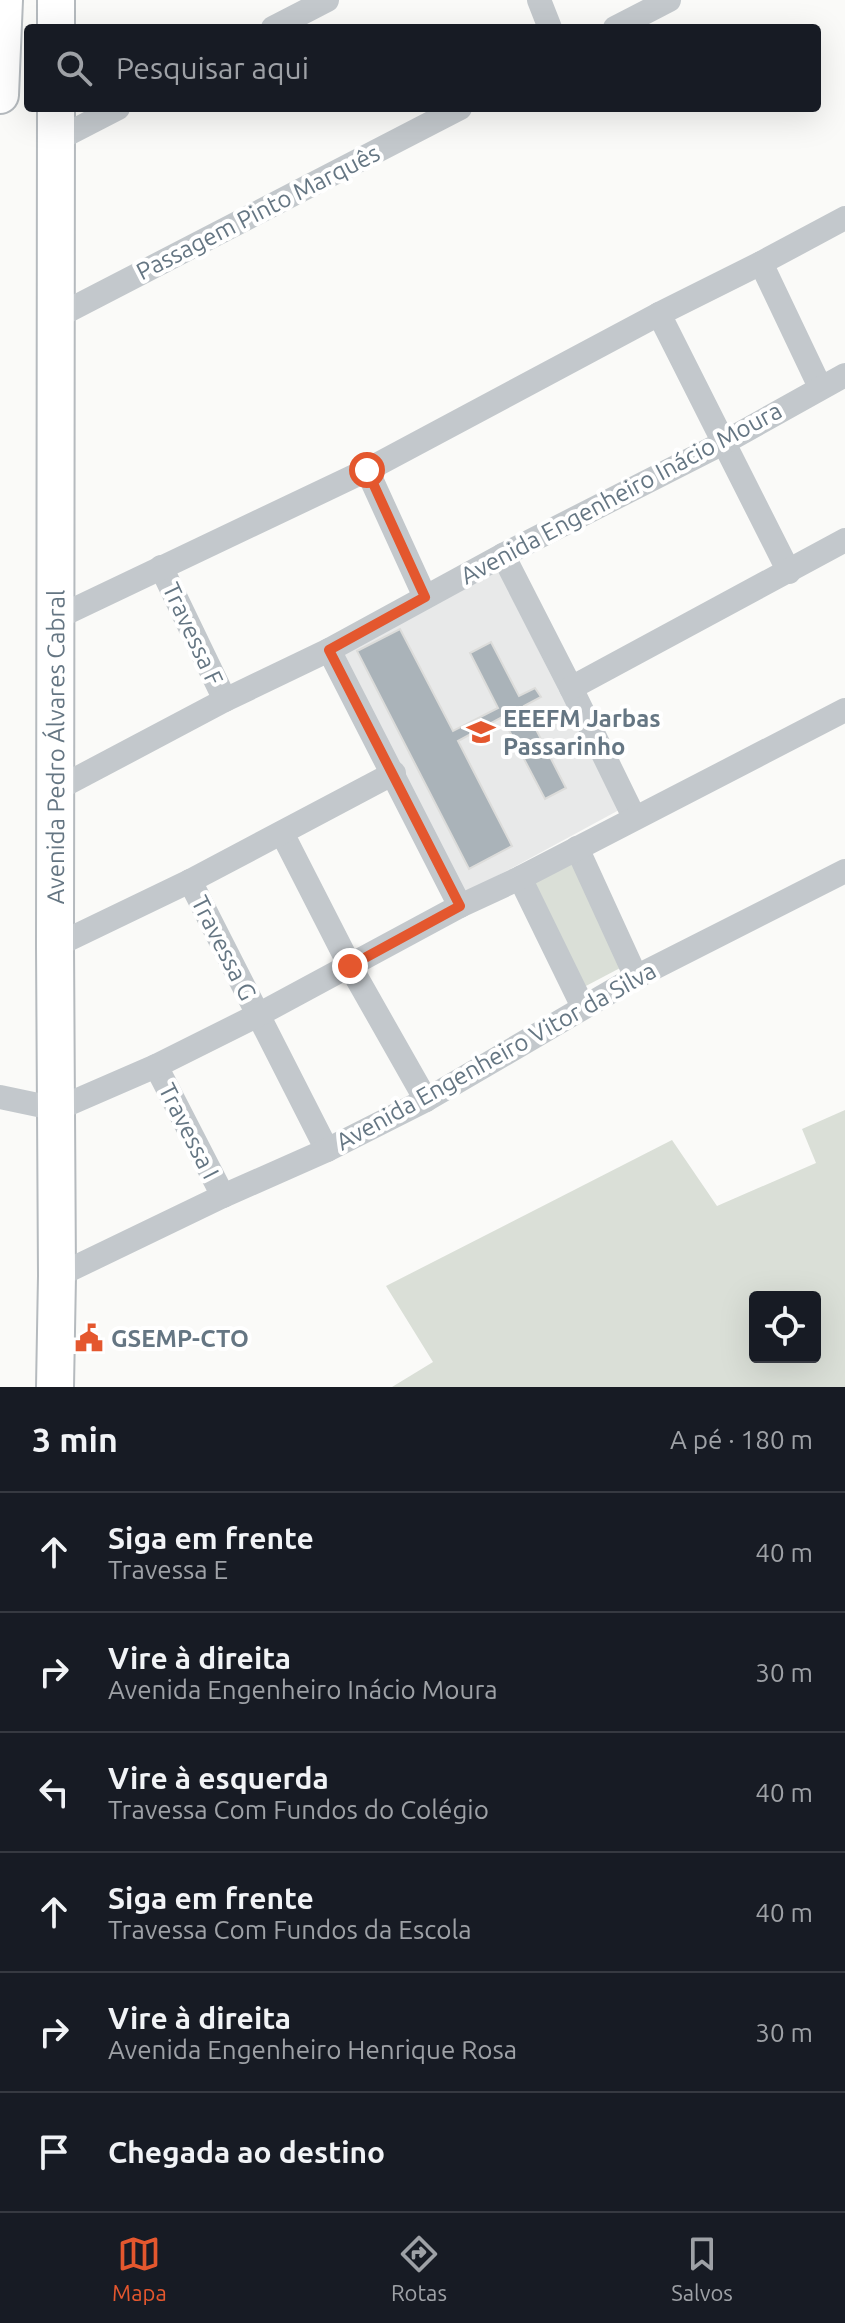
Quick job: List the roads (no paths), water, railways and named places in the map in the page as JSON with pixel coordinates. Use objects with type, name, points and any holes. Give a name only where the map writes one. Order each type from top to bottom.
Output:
[{"type":"main road","points":[[0,95],[4,0]]},
{"type":"main road","points":[[56,0],[56,24]]},
{"type":"main road","name":"Avenida Pedro Álvares Cabral","points":[[55,1387],[56,124]]},
{"type":"street","points":[[281,24],[327,0]]},
{"type":"street","points":[[539,0],[548,24]]},
{"type":"street","points":[[621,24],[655,3]]},
{"type":"street","points":[[56,124],[102,112]]},
{"type":"street","name":"Passagem Pinto Marquês","points":[[56,317],[452,112]]},
{"type":"street","points":[[56,618],[367,470],[845,218]]},
{"type":"street","points":[[761,263],[820,387]]},
{"type":"street","points":[[659,314],[789,572]]},
{"type":"street","name":"Avenida Engenheiro Inácio Moura","points":[[57,789],[725,442],[845,375]]},
{"type":"street","points":[[367,470],[425,597]]},
{"type":"street","points":[[571,688],[845,540]]},
{"type":"street","points":[[503,555],[634,817]]},
{"type":"street","name":"Travessa F","points":[[161,567],[225,700]]},
{"type":"street","points":[[329,650],[460,906]]},
{"type":"street","points":[[0,1097],[57,1109],[156,1066],[460,906],[845,710]]},
{"type":"street","points":[[55,946],[190,881],[394,773]]},
{"type":"street","points":[[282,833],[350,966],[426,1100]]},
{"type":"street","points":[[577,848],[636,977]]},
{"type":"street","name":"Avenida Engenheiro Vitor da Silva","points":[[57,1276],[327,1150],[426,1100],[636,977],[845,871]]},
{"type":"street","points":[[520,878],[583,1007]]},
{"type":"street","name":"Travessa G","points":[[190,881],[327,1150]]},
{"type":"street","name":"Travessa I","points":[[156,1066],[223,1196]]},
{"type":"place","name":"EEEFM Jarbas Passarinho","points":[[481,732]]},
{"type":"place","name":"GSEMP-CTO","points":[[89,1338]]}]
